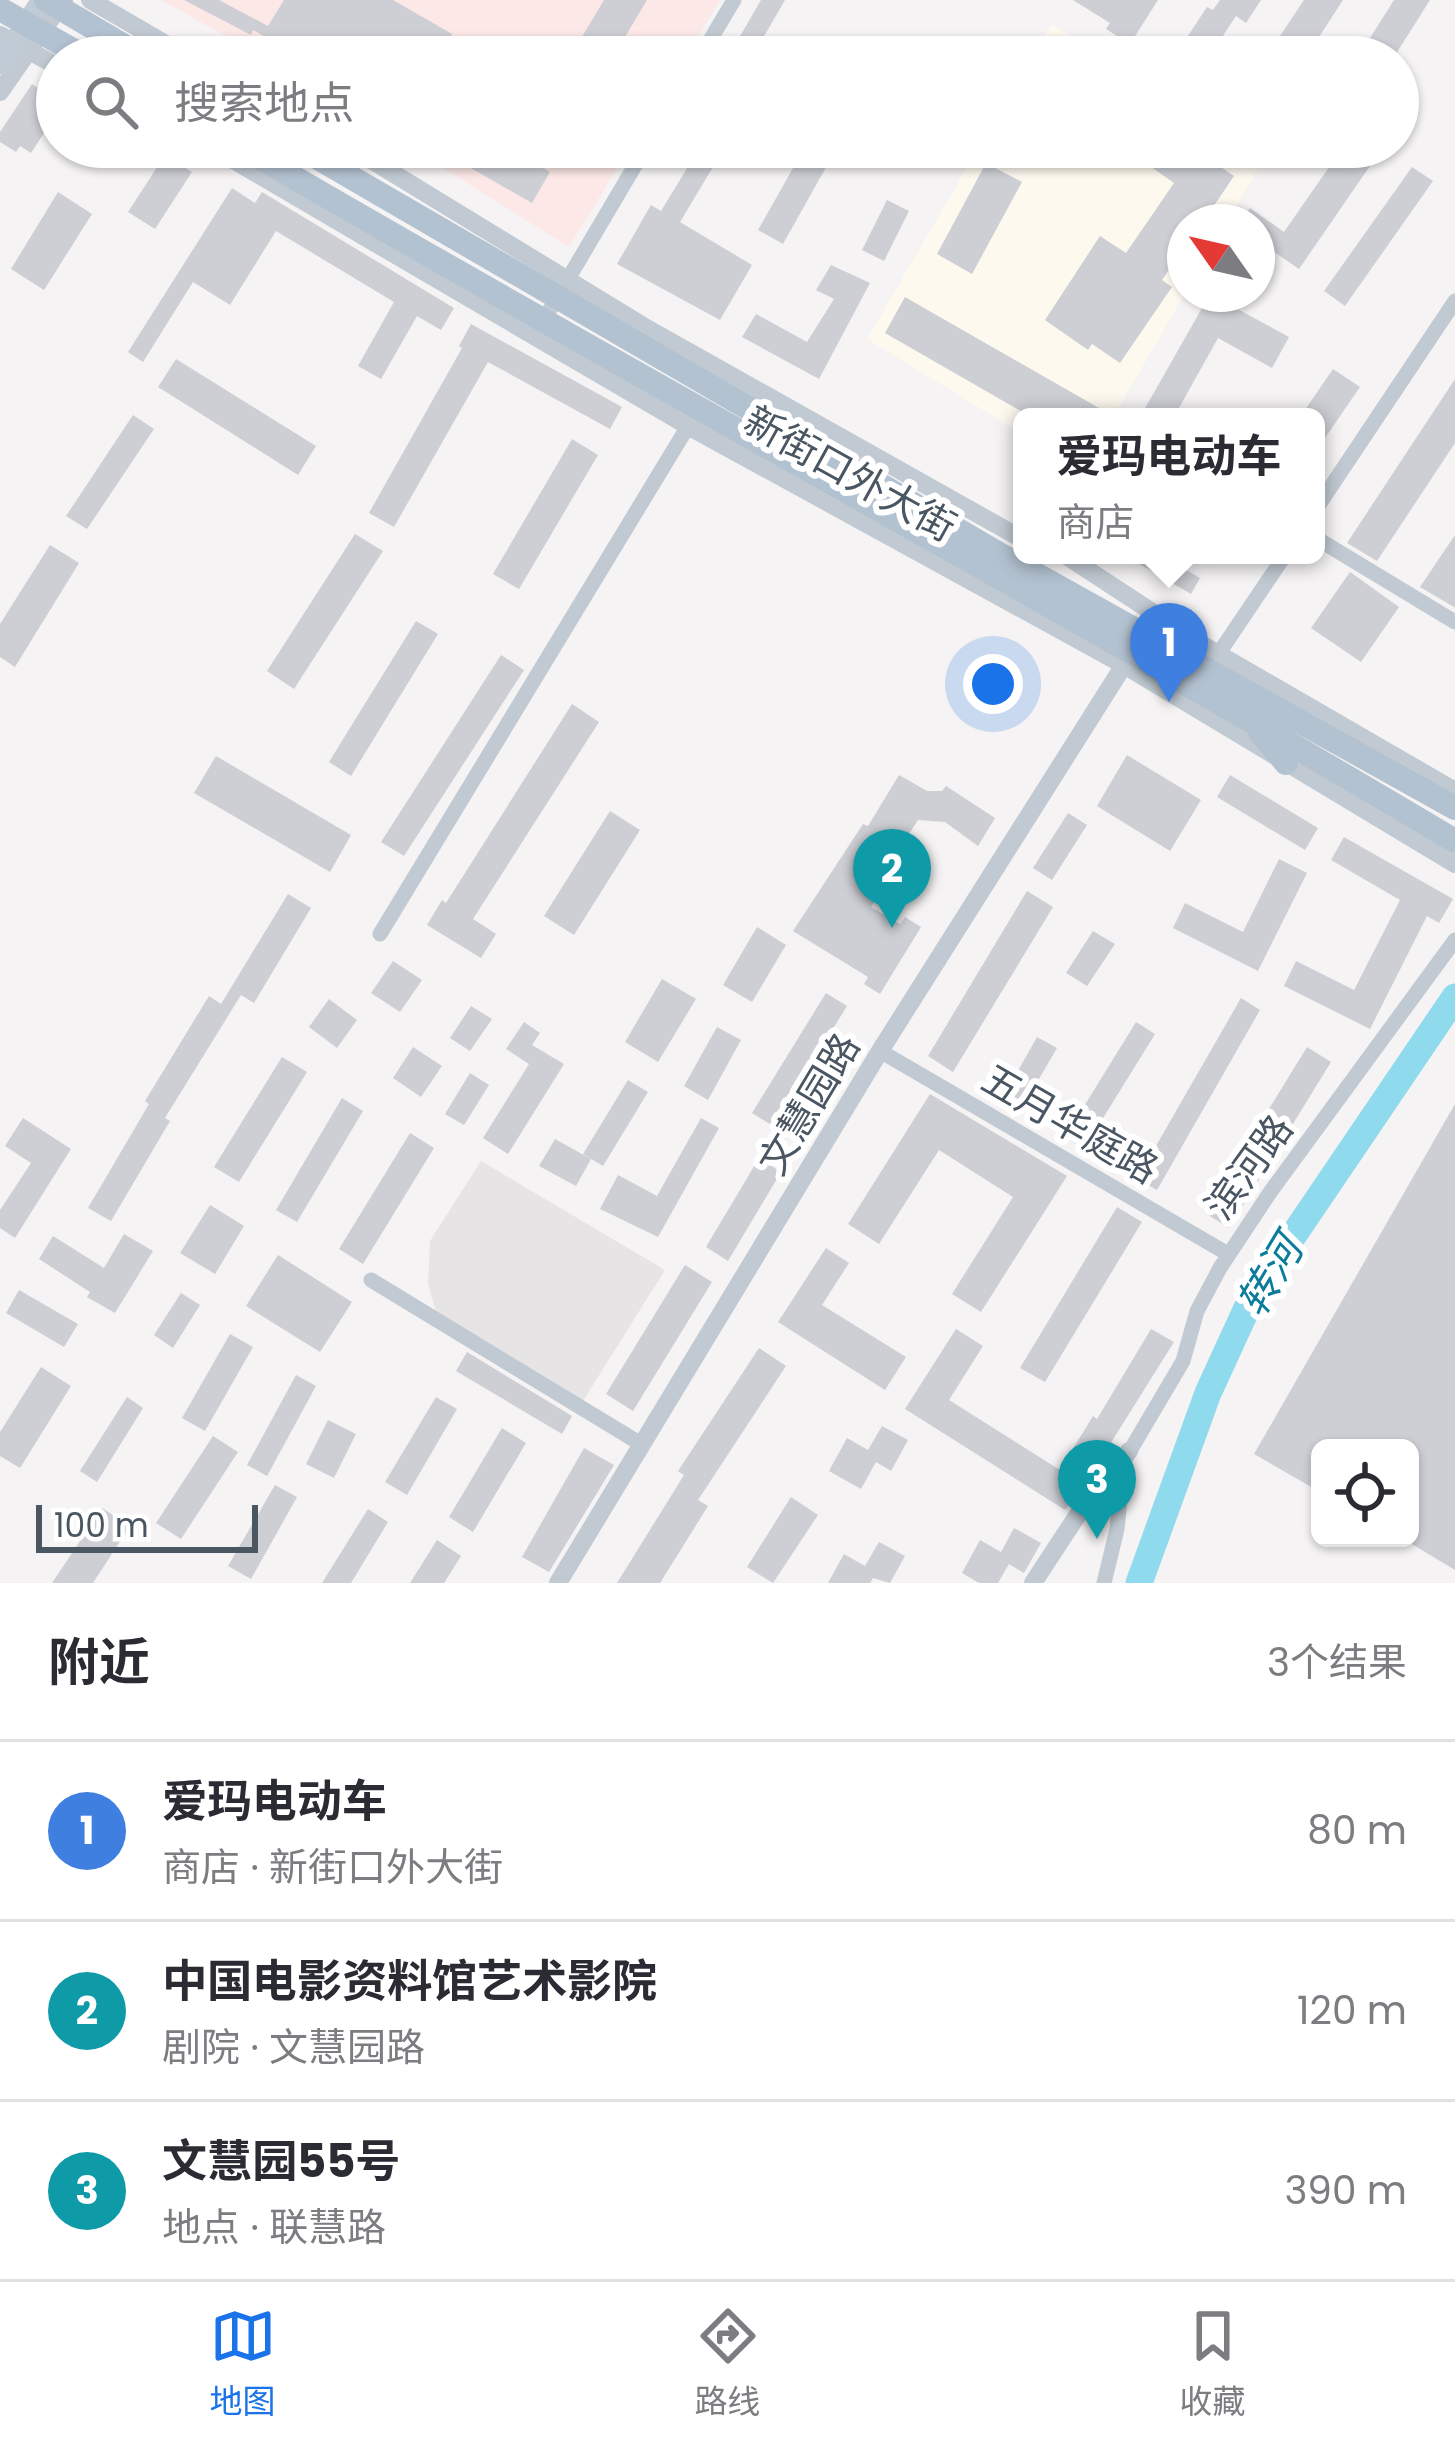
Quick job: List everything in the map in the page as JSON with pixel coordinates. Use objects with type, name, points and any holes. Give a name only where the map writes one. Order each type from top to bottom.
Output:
[{"type":"main road","points":[[0,64],[14,25],[53,2],[109,36]]},
{"type":"main road","name":"新街口外大街","points":[[278,168],[693,418],[922,532],[1455,841]]},
{"type":"main road","name":"新街口外大街","points":[[338,168],[562,289],[739,404],[1013,553]]},
{"type":"main road","points":[[724,372],[739,404]]},
{"type":"main road","name":"新街口外大街","points":[[1033,564],[1213,662],[1455,808]]},
{"type":"main road","points":[[1246,716],[1286,763]]},
{"type":"street","points":[[90,0],[152,36]]},
{"type":"street","points":[[713,36],[734,0]]},
{"type":"street","points":[[14,25],[36,46]]},
{"type":"street","points":[[0,92],[14,25]]},
{"type":"street","name":"新街口外大街","points":[[248,168],[1124,665],[1455,864]]},
{"type":"street","name":"新街口外大街","points":[[381,168],[562,289],[724,372],[1013,534]]},
{"type":"street","points":[[542,323],[634,168]]},
{"type":"street","points":[[1325,496],[1455,301]]},
{"type":"street","points":[[380,934],[693,418]]},
{"type":"street","points":[[1325,543],[1455,622]]},
{"type":"street","name":"新街口外大街","points":[[1077,564],[1213,662],[1455,791]]},
{"type":"street","points":[[1213,662],[1279,564]]},
{"type":"street","name":"文慧园路","points":[[558,1583],[880,1051],[1124,665]]},
{"type":"street","name":"滨河路","points":[[1129,1451],[1184,1361],[1196,1316],[1228,1254],[1455,940]]},
{"type":"street","name":"五月华庭路","points":[[880,1051],[1228,1254]]},
{"type":"street","points":[[371,1280],[641,1444]]},
{"type":"street","points":[[1033,1583],[1077,1516],[1129,1451]]},
{"type":"street","points":[[1104,1583],[1117,1529],[1120,1476],[1129,1451]]},
{"type":"shaded area","points":[[161,0],[720,0],[698,36],[226,36]]},
{"type":"shaded area","points":[[1052,24],[1071,36],[1045,36]]},
{"type":"shaded area","points":[[443,168],[617,168],[569,247]]},
{"type":"shaded area","points":[[967,168],[1258,168],[1237,204],[1167,204],[1167,312],[1174,312],[1118,408],[1013,408],[1013,428],[867,339]]},
{"type":"shaded area","points":[[481,1161],[665,1270],[583,1401],[437,1315],[428,1284],[430,1241]]},
{"type":"building","points":[[184,0],[219,0],[268,26],[284,0],[393,0],[452,34],[263,36],[253,30],[251,35]]},
{"type":"building","points":[[604,0],[647,0],[626,36],[583,36]]},
{"type":"building","points":[[761,0],[785,0],[764,36],[740,36]]},
{"type":"building","points":[[1073,0],[1158,0],[1135,36],[1117,36],[1106,29],[1110,23]]},
{"type":"building","points":[[1220,0],[1261,0],[1246,23],[1236,16],[1223,36],[1188,36],[1207,7],[1213,10]]},
{"type":"building","points":[[1304,0],[1343,0],[1320,36],[1280,36]]},
{"type":"building","points":[[1394,0],[1430,0],[1407,36],[1371,36]]},
{"type":"building","points":[[32,84],[36,87],[36,145],[31,153],[20,146],[16,152],[0,142],[0,132]]},
{"type":"building","points":[[157,168],[192,172],[155,229],[128,212]]},
{"type":"building","points":[[471,168],[543,168],[550,172],[532,203]]},
{"type":"building","points":[[687,168],[712,168],[680,222],[752,265],[720,320],[617,264],[651,205],[661,211]]},
{"type":"building","points":[[793,168],[826,168],[783,244],[758,230]]},
{"type":"building","points":[[983,168],[995,168],[1022,182],[972,274],[937,254]]},
{"type":"building","points":[[1153,168],[1222,168],[1234,176],[1215,204],[1167,204],[1167,273],[1162,280],[1167,294],[1120,363],[1092,344],[1088,350],[1045,320],[1100,236],[1126,253],[1174,183]]},
{"type":"building","points":[[1328,168],[1369,168],[1299,269],[1275,252],[1275,226],[1284,232]]},
{"type":"building","points":[[1411,168],[1433,181],[1345,306],[1324,291]]},
{"type":"building","points":[[232,188],[255,203],[262,192],[454,308],[441,330],[417,316],[381,379],[358,366],[394,302],[276,231],[230,305],[193,282],[143,362],[128,352]]},
{"type":"building","points":[[58,192],[92,214],[44,290],[11,269]]},
{"type":"building","points":[[887,200],[909,211],[884,261],[862,250]]},
{"type":"building","points":[[831,265],[870,283],[819,379],[742,337],[756,314],[807,342],[834,299],[816,290]]},
{"type":"building","points":[[905,297],[1099,408],[1015,408],[885,333]]},
{"type":"building","points":[[1200,312],[1243,312],[1289,337],[1272,368],[1218,338],[1179,408],[1145,408]]},
{"type":"building","points":[[471,324],[622,407],[610,429],[488,362],[394,527],[369,513]]},
{"type":"building","points":[[176,359],[316,446],[298,475],[158,387]]},
{"type":"building","points":[[1333,369],[1360,387],[1325,438],[1325,408],[1306,408]]},
{"type":"building","points":[[1455,379],[1455,443],[1377,561],[1347,543]]},
{"type":"building","points":[[133,415],[154,429],[87,529],[66,516]]},
{"type":"building","points":[[572,439],[598,455],[519,589],[493,574]]},
{"type":"building","points":[[355,534],[383,551],[294,689],[267,671]]},
{"type":"building","points":[[1455,535],[1455,606],[1454,607],[1420,587]]},
{"type":"building","points":[[50,545],[79,563],[15,667],[0,657],[0,624]]},
{"type":"building","points":[[1139,564],[1176,564],[1200,578],[1191,594]]},
{"type":"building","points":[[1350,572],[1399,607],[1361,662],[1311,628]]},
{"type":"building","points":[[416,621],[438,634],[351,776],[329,762]]},
{"type":"building","points":[[501,655],[524,670],[404,856],[381,842]]},
{"type":"building","points":[[572,704],[599,722],[473,919],[496,934],[481,958],[427,925],[442,900],[446,903]]},
{"type":"building","points":[[1127,755],[1201,800],[1170,851],[1097,806]]},
{"type":"building","points":[[216,756],[351,835],[330,872],[194,793]]},
{"type":"building","points":[[899,775],[927,791],[942,791],[946,786],[995,818],[978,846],[945,822],[918,820],[901,846],[906,849],[871,907],[900,924],[905,917],[921,927],[880,994],[864,984],[868,977],[793,931]]},
{"type":"building","points":[[1230,775],[1318,828],[1305,850],[1217,797]]},
{"type":"building","points":[[610,811],[640,830],[574,935],[544,916]]},
{"type":"building","points":[[1068,813],[1087,825],[1052,880],[1033,868]]},
{"type":"building","points":[[1344,837],[1453,899],[1439,923],[1427,916],[1370,1029],[1284,986],[1296,961],[1354,990],[1400,900],[1331,860]]},
{"type":"building","points":[[1279,859],[1307,873],[1258,971],[1173,928],[1185,903],[1243,932]]},
{"type":"building","points":[[1027,891],[1053,907],[953,1072],[928,1056]]},
{"type":"building","points":[[288,894],[311,908],[254,1003],[241,995],[165,1118],[170,1121],[111,1221],[88,1208],[209,996],[221,1004]]},
{"type":"building","points":[[757,927],[786,945],[752,1002],[723,985]]},
{"type":"building","points":[[1093,931],[1115,944],[1087,986],[1066,973]]},
{"type":"building","points":[[393,961],[422,980],[400,1012],[371,993]]},
{"type":"building","points":[[662,979],[696,999],[658,1062],[625,1042]]},
{"type":"building","points":[[826,993],[847,1006],[773,1126],[752,1113]]},
{"type":"building","points":[[1241,998],[1260,1010],[1157,1190],[1137,1179]]},
{"type":"building","points":[[329,999],[357,1020],[337,1048],[309,1027]]},
{"type":"building","points":[[471,1006],[492,1019],[470,1051],[450,1038]]},
{"type":"building","points":[[524,1022],[540,1033],[532,1045],[564,1064],[508,1154],[483,1138],[529,1064],[506,1049]]},
{"type":"building","points":[[1136,1022],[1155,1034],[1084,1149],[1065,1137]]},
{"type":"building","points":[[717,1027],[741,1040],[708,1100],[684,1086]]},
{"type":"building","points":[[1037,1037],[1057,1048],[1025,1103],[1006,1092]]},
{"type":"building","points":[[413,1047],[442,1066],[421,1097],[393,1078]]},
{"type":"building","points":[[1307,1047],[1331,1062],[1229,1228],[1205,1213]]},
{"type":"building","points":[[282,1057],[307,1072],[239,1182],[214,1167]]},
{"type":"building","points":[[470,1073],[489,1085],[464,1125],[445,1114]]},
{"type":"building","points":[[628,1080],[648,1092],[603,1166],[583,1154]]},
{"type":"building","points":[[930,1094],[1067,1176],[981,1312],[952,1294],[1013,1197],[939,1150],[879,1244],[848,1224]]},
{"type":"building","points":[[342,1098],[363,1111],[297,1222],[276,1210]]},
{"type":"building","points":[[1455,1104],[1455,1570],[1417,1547],[1419,1439],[1311,1439],[1311,1487],[1254,1454]]},
{"type":"building","points":[[23,1118],[71,1149],[15,1238],[0,1228],[0,1210],[31,1163],[5,1146]]},
{"type":"building","points":[[701,1118],[719,1128],[658,1237],[600,1209],[618,1175],[657,1196]]},
{"type":"building","points":[[410,1133],[434,1148],[363,1264],[339,1249]]},
{"type":"building","points":[[555,1139],[591,1159],[576,1186],[539,1166]]},
{"type":"building","points":[[759,1158],[781,1172],[728,1261],[706,1247]]},
{"type":"building","points":[[210,1205],[244,1226],[215,1274],[180,1253]]},
{"type":"building","points":[[1117,1207],[1142,1222],[1045,1382],[1020,1368]]},
{"type":"building","points":[[124,1234],[153,1251],[115,1313],[39,1259],[53,1236],[104,1268]]},
{"type":"building","points":[[826,1248],[849,1263],[822,1305],[906,1357],[885,1390],[778,1322]]},
{"type":"building","points":[[278,1255],[352,1302],[320,1352],[246,1306]]},
{"type":"building","points":[[685,1265],[712,1282],[633,1411],[606,1394]]},
{"type":"building","points":[[19,1290],[78,1324],[64,1347],[6,1313]]},
{"type":"building","points":[[181,1293],[200,1305],[173,1348],[154,1335]]},
{"type":"building","points":[[956,1329],[983,1346],[949,1400],[1060,1470],[1151,1329],[1174,1342],[1065,1510],[905,1409]]},
{"type":"building","points":[[230,1334],[253,1347],[205,1431],[182,1418]]},
{"type":"building","points":[[759,1348],[786,1366],[698,1500],[708,1506],[660,1583],[617,1583],[684,1475],[678,1471]]},
{"type":"building","points":[[467,1352],[572,1416],[562,1434],[456,1371]]},
{"type":"building","points":[[41,1367],[71,1386],[20,1468],[0,1456],[0,1432]]},
{"type":"building","points":[[296,1375],[316,1386],[267,1476],[247,1465]]},
{"type":"building","points":[[127,1397],[143,1408],[97,1482],[80,1471]]},
{"type":"building","points":[[436,1397],[457,1409],[407,1495],[385,1482]]},
{"type":"building","points":[[328,1420],[356,1434],[334,1478],[306,1464]]},
{"type":"building","points":[[882,1426],[908,1440],[891,1471],[876,1462],[861,1489],[829,1471],[847,1438],[868,1450]]},
{"type":"building","points":[[502,1428],[526,1443],[473,1532],[449,1517]]},
{"type":"building","points":[[213,1436],[238,1452],[181,1539],[156,1523]]},
{"type":"building","points":[[584,1448],[614,1465],[549,1572],[522,1557]]},
{"type":"building","points":[[275,1485],[297,1497],[251,1579],[228,1566]]},
{"type":"building","points":[[791,1497],[818,1515],[773,1583],[747,1567]]},
{"type":"building","points":[[102,1508],[130,1526],[93,1583],[52,1583]]},
{"type":"building","points":[[368,1509],[388,1522],[351,1583],[322,1583]]},
{"type":"building","points":[[1014,1528],[1041,1543],[1024,1573],[1009,1564],[998,1583],[979,1583],[962,1573],[980,1540],[1001,1552]]},
{"type":"building","points":[[437,1540],[461,1556],[444,1583],[410,1583]]},
{"type":"building","points":[[879,1542],[905,1556],[890,1583],[873,1578],[870,1583],[828,1583],[844,1554],[865,1566]]},
{"type":"waterway","name":"转河","points":[[1139,1583],[1208,1393],[1253,1295],[1455,997]]},
{"type":"place","name":"爱玛电动车","points":[[1169,702]]},
{"type":"place","name":"中国电影资料馆艺术影院","points":[[892,928]]},
{"type":"place","name":"文慧园55号","points":[[1097,1539]]}]
